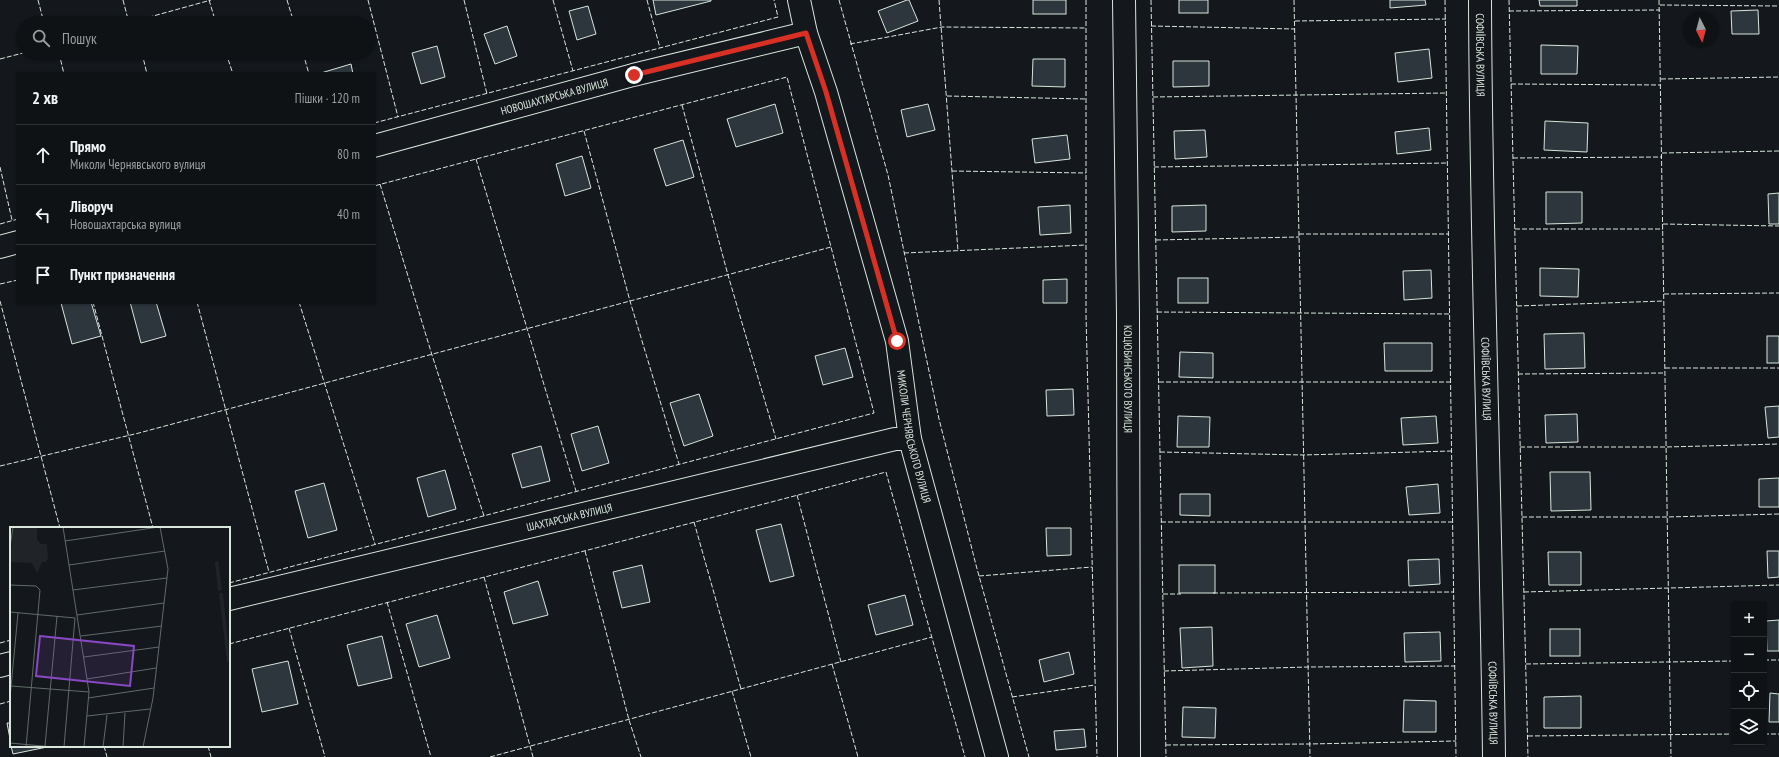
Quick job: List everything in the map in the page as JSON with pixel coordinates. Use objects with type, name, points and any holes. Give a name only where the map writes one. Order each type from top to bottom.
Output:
[{"type":"street","name":"МИКОЛИ ЧЕРНЯВСЬКОГО ВУЛИЦЯ","points":[[799,0],[806,33],[826,92],[897,341],[910,439],[997,757]]},
{"type":"street","name":"КОЦЮБИНСЬКОГО ВУЛИЦЯ","points":[[1124,0],[1128,316],[1129,757]]},
{"type":"street","name":"СОФІЇВСЬКА ВУЛИЦЯ","points":[[1480,0],[1481,177],[1494,757]]},
{"type":"street","name":"НОВОШАХТАРСЬКА ВУЛИЦЯ","points":[[376,145],[634,75],[806,33]]},
{"type":"street","points":[[0,247],[16,243]]},
{"type":"street","name":"ШАХТАРСЬКА ВУЛИЦЯ","points":[[230,599],[895,439],[910,439]]},
{"type":"street","points":[[0,666],[10,663]]},
{"type":"building","points":[[653,0],[711,0],[711,1],[656,15]]},
{"type":"building","points":[[909,0],[918,21],[887,33],[878,11]]},
{"type":"building","points":[[1033,0],[1066,0],[1066,14],[1033,14]]},
{"type":"building","points":[[1179,0],[1208,0],[1208,13],[1179,13]]},
{"type":"building","points":[[1390,0],[1425,0],[1426,5],[1390,8]]},
{"type":"building","points":[[1539,0],[1577,0],[1577,6],[1540,6]]},
{"type":"building","points":[[588,6],[596,34],[577,40],[569,11]]},
{"type":"building","points":[[1758,10],[1759,34],[1732,34],[1731,11]]},
{"type":"building","points":[[507,26],[517,56],[495,64],[484,34]]},
{"type":"building","points":[[1541,45],[1578,46],[1577,74],[1541,74]]},
{"type":"building","points":[[437,46],[445,77],[421,84],[412,53]]},
{"type":"building","points":[[1429,49],[1432,78],[1398,82],[1395,53]]},
{"type":"building","points":[[1033,59],[1065,59],[1065,87],[1032,86]]},
{"type":"building","points":[[1173,61],[1209,61],[1209,86],[1173,87]]},
{"type":"building","points":[[351,64],[353,72],[324,72]]},
{"type":"building","points":[[775,104],[783,133],[736,147],[727,119]]},
{"type":"building","points":[[928,104],[935,130],[907,137],[901,110]]},
{"type":"building","points":[[1545,121],[1588,123],[1587,152],[1544,150]]},
{"type":"building","points":[[1429,128],[1431,150],[1397,154],[1395,132]]},
{"type":"building","points":[[1205,130],[1207,157],[1175,159],[1174,131]]},
{"type":"building","points":[[1067,135],[1070,159],[1035,163],[1032,139]]},
{"type":"building","points":[[683,140],[694,177],[666,186],[654,149]]},
{"type":"building","points":[[582,156],[591,188],[565,196],[556,164]]},
{"type":"building","points":[[1546,192],[1582,192],[1582,223],[1546,224]]},
{"type":"building","points":[[1779,193],[1779,224],[1769,224],[1768,194]]},
{"type":"building","points":[[1070,205],[1071,233],[1040,235],[1038,207]]},
{"type":"building","points":[[1206,205],[1206,231],[1172,232],[1172,206]]},
{"type":"building","points":[[1540,268],[1579,269],[1578,297],[1540,296]]},
{"type":"building","points":[[1431,270],[1432,298],[1404,300],[1403,271]]},
{"type":"building","points":[[1178,278],[1208,278],[1208,303],[1178,303]]},
{"type":"building","points":[[1067,279],[1067,303],[1043,303],[1043,280]]},
{"type":"building","points":[[61,304],[92,304],[101,336],[72,344]]},
{"type":"building","points":[[131,304],[157,304],[166,336],[141,343]]},
{"type":"building","points":[[1584,333],[1585,368],[1545,369],[1544,334]]},
{"type":"building","points":[[1767,336],[1779,336],[1779,363],[1767,363]]},
{"type":"building","points":[[1384,343],[1432,343],[1432,371],[1385,371]]},
{"type":"building","points":[[845,348],[853,377],[823,385],[815,356]]},
{"type":"building","points":[[1180,352],[1213,353],[1213,378],[1179,377]]},
{"type":"building","points":[[1073,389],[1074,415],[1047,416],[1046,390]]},
{"type":"building","points":[[699,394],[713,436],[684,446],[670,403]]},
{"type":"building","points":[[1779,406],[1779,437],[1768,438],[1765,407]]},
{"type":"building","points":[[1577,414],[1578,442],[1546,443],[1545,415]]},
{"type":"building","points":[[1178,416],[1210,417],[1209,447],[1177,447]]},
{"type":"building","points":[[1436,416],[1438,443],[1403,445],[1401,418]]},
{"type":"building","points":[[598,426],[609,463],[582,471],[571,434]]},
{"type":"building","points":[[541,446],[550,481],[522,488],[512,454]]},
{"type":"building","points":[[445,470],[456,509],[428,517],[417,478]]},
{"type":"building","points":[[1550,472],[1590,472],[1591,510],[1551,511]]},
{"type":"building","points":[[1779,478],[1779,507],[1759,507],[1759,479]]},
{"type":"building","points":[[324,483],[337,530],[308,538],[295,491]]},
{"type":"building","points":[[1438,484],[1440,513],[1409,515],[1406,487]]},
{"type":"building","points":[[1180,494],[1210,494],[1210,516],[1180,515]]},
{"type":"building","points":[[781,524],[794,576],[770,582],[756,530]]},
{"type":"building","points":[[1046,528],[1071,528],[1071,555],[1047,556]]},
{"type":"building","points":[[1767,551],[1779,551],[1779,577],[1768,578]]},
{"type":"building","points":[[1548,552],[1581,552],[1581,585],[1549,585]]},
{"type":"building","points":[[1439,559],[1440,584],[1409,586],[1408,560]]},
{"type":"building","points":[[642,565],[650,602],[622,608],[613,572]]},
{"type":"building","points":[[1179,565],[1215,565],[1215,593],[1179,593]]},
{"type":"building","points":[[538,581],[548,615],[513,624],[504,592]]},
{"type":"building","points":[[905,595],[913,625],[876,635],[868,605]]},
{"type":"building","points":[[437,615],[450,658],[419,667],[406,624]]},
{"type":"building","points":[[1779,620],[1779,651],[1767,651],[1767,621]]},
{"type":"building","points":[[1212,627],[1213,666],[1182,668],[1180,628]]},
{"type":"building","points":[[1550,629],[1580,629],[1580,656],[1550,656]]},
{"type":"building","points":[[1440,632],[1441,661],[1405,662],[1404,633]]},
{"type":"building","points":[[382,636],[392,678],[358,686],[347,645]]},
{"type":"building","points":[[1069,652],[1074,674],[1044,682],[1039,660]]},
{"type":"building","points":[[288,661],[298,704],[262,712],[252,669]]},
{"type":"building","points":[[1770,693],[1779,694],[1779,722],[1769,722]]},
{"type":"building","points":[[1581,696],[1581,728],[1544,728],[1544,697]]},
{"type":"building","points":[[1404,700],[1436,701],[1436,732],[1403,732]]},
{"type":"building","points":[[1183,707],[1216,708],[1215,738],[1182,737]]},
{"type":"building","points":[[7,723],[10,723],[10,739]]},
{"type":"building","points":[[1084,729],[1086,747],[1056,750],[1054,731]]},
{"type":"building","points":[[11,747],[47,747],[13,754]]},
{"type":"fence","points":[[38,0],[42,16]]},
{"type":"fence","points":[[123,0],[127,16]]},
{"type":"fence","points":[[209,0],[214,16]]},
{"type":"fence","points":[[153,16],[211,0]]},
{"type":"fence","points":[[287,0],[292,16]]},
{"type":"fence","points":[[368,0],[372,16]]},
{"type":"fence","points":[[464,0],[487,94]]},
{"type":"fence","points":[[553,0],[573,71]]},
{"type":"fence","points":[[647,0],[660,48]]},
{"type":"fence","points":[[376,122],[778,17],[774,0]]},
{"type":"fence","points":[[839,0],[888,175],[939,419],[976,565],[1029,757]]},
{"type":"fence","points":[[939,0],[958,251]]},
{"type":"fence","points":[[1086,0],[1086,315],[1097,757]]},
{"type":"fence","points":[[1151,0],[1166,757]]},
{"type":"fence","points":[[1294,0],[1310,757]]},
{"type":"fence","points":[[1445,0],[1456,757]]},
{"type":"fence","points":[[1509,0],[1528,757]]},
{"type":"fence","points":[[1659,0],[1671,757]]},
{"type":"fence","points":[[1660,5],[1779,6]]},
{"type":"fence","points":[[1509,11],[1660,10]]},
{"type":"fence","points":[[1295,21],[1446,19]]},
{"type":"fence","points":[[1151,26],[1295,29]]},
{"type":"fence","points":[[850,44],[942,27],[1086,28]]},
{"type":"fence","points":[[376,31],[398,117]]},
{"type":"fence","points":[[0,59],[16,55]]},
{"type":"fence","points":[[61,60],[64,72]]},
{"type":"fence","points":[[144,60],[147,72]]},
{"type":"fence","points":[[228,60],[232,72]]},
{"type":"fence","points":[[305,60],[308,72]]},
{"type":"fence","points":[[230,583],[874,413],[787,77],[376,185]]},
{"type":"fence","points":[[1661,79],[1779,77]]},
{"type":"fence","points":[[1511,84],[1661,85]]},
{"type":"fence","points":[[1153,97],[1447,93]]},
{"type":"fence","points":[[947,96],[1086,99]]},
{"type":"fence","points":[[682,105],[728,275],[776,439]]},
{"type":"fence","points":[[584,131],[630,301],[679,464]]},
{"type":"fence","points":[[1662,153],[1779,151]]},
{"type":"fence","points":[[1513,158],[1662,157]]},
{"type":"fence","points":[[476,159],[576,491]]},
{"type":"fence","points":[[1154,167],[1448,163]]},
{"type":"fence","points":[[0,167],[12,220]]},
{"type":"fence","points":[[952,171],[1086,173]]},
{"type":"fence","points":[[380,184],[432,355],[484,516]]},
{"type":"fence","points":[[0,224],[16,220]]},
{"type":"fence","points":[[1663,224],[1779,226]]},
{"type":"fence","points":[[1515,229],[1663,229]]},
{"type":"fence","points":[[1299,234],[1449,234]]},
{"type":"fence","points":[[1156,240],[1299,237]]},
{"type":"fence","points":[[904,253],[1086,245]]},
{"type":"fence","points":[[0,466],[139,433],[831,247]]},
{"type":"fence","points":[[0,284],[16,280]]},
{"type":"fence","points":[[1664,294],[1779,293]]},
{"type":"fence","points":[[0,301],[60,527]]},
{"type":"fence","points":[[1517,306],[1664,301]]},
{"type":"fence","points":[[94,304],[153,527]]},
{"type":"fence","points":[[198,304],[269,572]]},
{"type":"fence","points":[[300,304],[375,544]]},
{"type":"fence","points":[[1157,312],[1450,314]]},
{"type":"fence","points":[[1665,368],[1779,368]]},
{"type":"fence","points":[[1518,374],[1665,373]]},
{"type":"fence","points":[[1159,382],[1451,382]]},
{"type":"fence","points":[[1520,447],[1666,447],[1779,444]]},
{"type":"fence","points":[[1160,452],[1303,455],[1452,451]]},
{"type":"fence","points":[[230,644],[886,472],[965,757]]},
{"type":"fence","points":[[797,495],[841,662]]},
{"type":"fence","points":[[1522,517],[1667,517],[1779,514]]},
{"type":"fence","points":[[694,522],[741,689]]},
{"type":"fence","points":[[1161,522],[1453,522]]},
{"type":"fence","points":[[585,551],[629,720],[641,757]]},
{"type":"fence","points":[[979,576],[1092,567]]},
{"type":"fence","points":[[484,577],[533,757]]},
{"type":"fence","points":[[1524,592],[1779,585]]},
{"type":"fence","points":[[1213,593],[1454,592]]},
{"type":"fence","points":[[1163,594],[1181,594]]},
{"type":"fence","points":[[387,602],[431,757]]},
{"type":"fence","points":[[289,628],[325,757]]},
{"type":"fence","points":[[490,757],[932,637]]},
{"type":"fence","points":[[0,643],[10,640]]},
{"type":"fence","points":[[1767,660],[1779,660]]},
{"type":"fence","points":[[1526,664],[1731,661]]},
{"type":"fence","points":[[832,664],[858,757]]},
{"type":"fence","points":[[1164,671],[1308,667],[1455,666]]},
{"type":"fence","points":[[1012,697],[1095,685]]},
{"type":"fence","points":[[732,691],[751,757]]},
{"type":"fence","points":[[0,704],[10,701]]},
{"type":"fence","points":[[1528,736],[1731,734]]},
{"type":"fence","points":[[1767,734],[1779,734]]},
{"type":"fence","points":[[1166,745],[1456,741]]},
{"type":"fence","points":[[104,747],[107,757]]},
{"type":"fence","points":[[208,747],[211,757]]},
{"type":"route","points":[[634,75],[806,33],[826,92],[897,341]]}]
